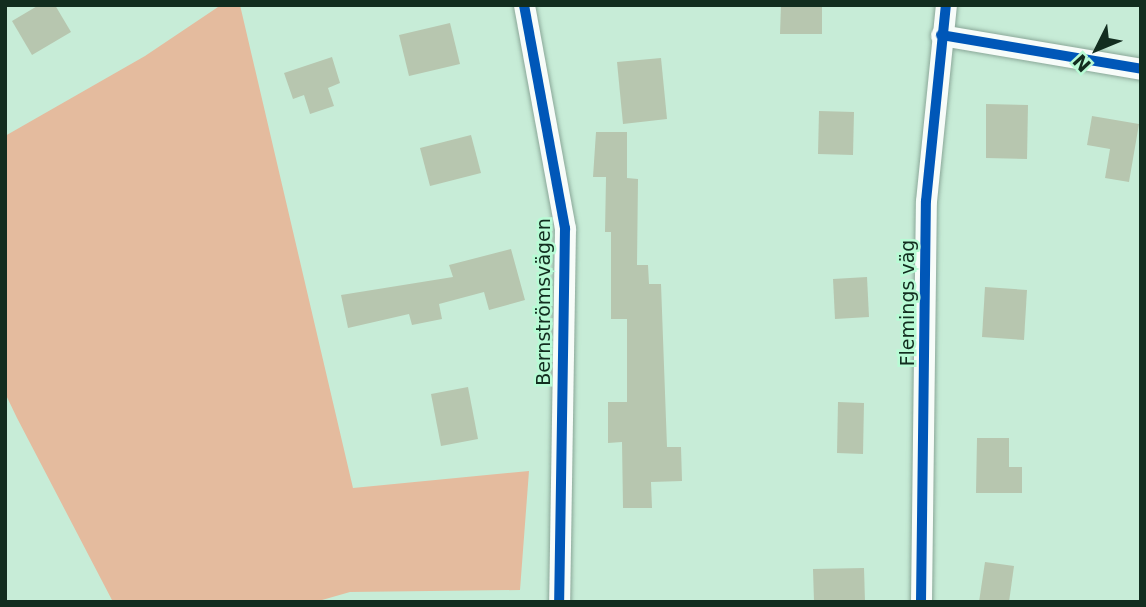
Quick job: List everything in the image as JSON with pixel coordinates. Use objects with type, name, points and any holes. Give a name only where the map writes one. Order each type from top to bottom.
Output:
[{"type":"street","name":"Bernströmsvägen","points":[[524,5],[565,228],[559,602]]},
{"type":"street","name":"Flemings väg","points":[[922,602],[926,201],[946,5]]},
{"type":"street","points":[[941,35],[1141,69]]},
{"type":"shaded area","points":[[221,5],[240,5],[353,488],[529,471],[520,590],[350,592],[315,602],[113,602],[17,418],[5,393],[5,136],[145,56]]},
{"type":"building","points":[[39,5],[55,5],[71,32],[32,55],[12,21]]},
{"type":"building","points":[[781,5],[822,5],[822,34],[780,34]]},
{"type":"building","points":[[450,23],[460,64],[409,76],[399,35]]},
{"type":"building","points":[[332,57],[340,83],[328,88],[334,106],[310,114],[304,95],[293,99],[284,73]]},
{"type":"building","points":[[661,58],[667,119],[623,124],[617,62]]},
{"type":"building","points":[[986,104],[1028,105],[1027,159],[986,158]]},
{"type":"building","points":[[819,111],[854,112],[853,155],[818,154]]},
{"type":"building","points":[[1092,116],[1139,124],[1129,182],[1105,178],[1110,149],[1087,145]]},
{"type":"building","points":[[596,132],[627,132],[627,178],[638,179],[637,265],[648,265],[649,284],[661,284],[667,447],[681,447],[682,481],[651,482],[652,508],[623,508],[622,442],[608,443],[608,402],[627,402],[627,319],[611,319],[611,232],[605,232],[606,177],[593,177]]},
{"type":"building","points":[[471,135],[481,173],[430,186],[420,148]]},
{"type":"building","points":[[511,249],[525,300],[489,310],[484,292],[439,304],[442,319],[412,325],[409,314],[348,328],[341,295],[453,277],[449,265]]},
{"type":"building","points":[[867,277],[869,317],[835,319],[833,279]]},
{"type":"building","points":[[985,287],[1027,290],[1024,340],[982,337]]},
{"type":"building","points":[[468,387],[478,439],[441,446],[431,394]]},
{"type":"building","points":[[838,402],[864,403],[863,454],[837,453]]},
{"type":"building","points":[[977,438],[1009,438],[1009,467],[1022,467],[1022,493],[976,493]]},
{"type":"building","points":[[985,562],[1014,566],[1009,602],[979,602]]},
{"type":"building","points":[[864,568],[865,602],[814,602],[813,569]]},
{"type":"cycle path","points":[[524,5],[565,228],[559,602]]},
{"type":"cycle path","points":[[921,602],[926,201],[946,5]]},
{"type":"cycle path","points":[[941,35],[1141,69]]}]
